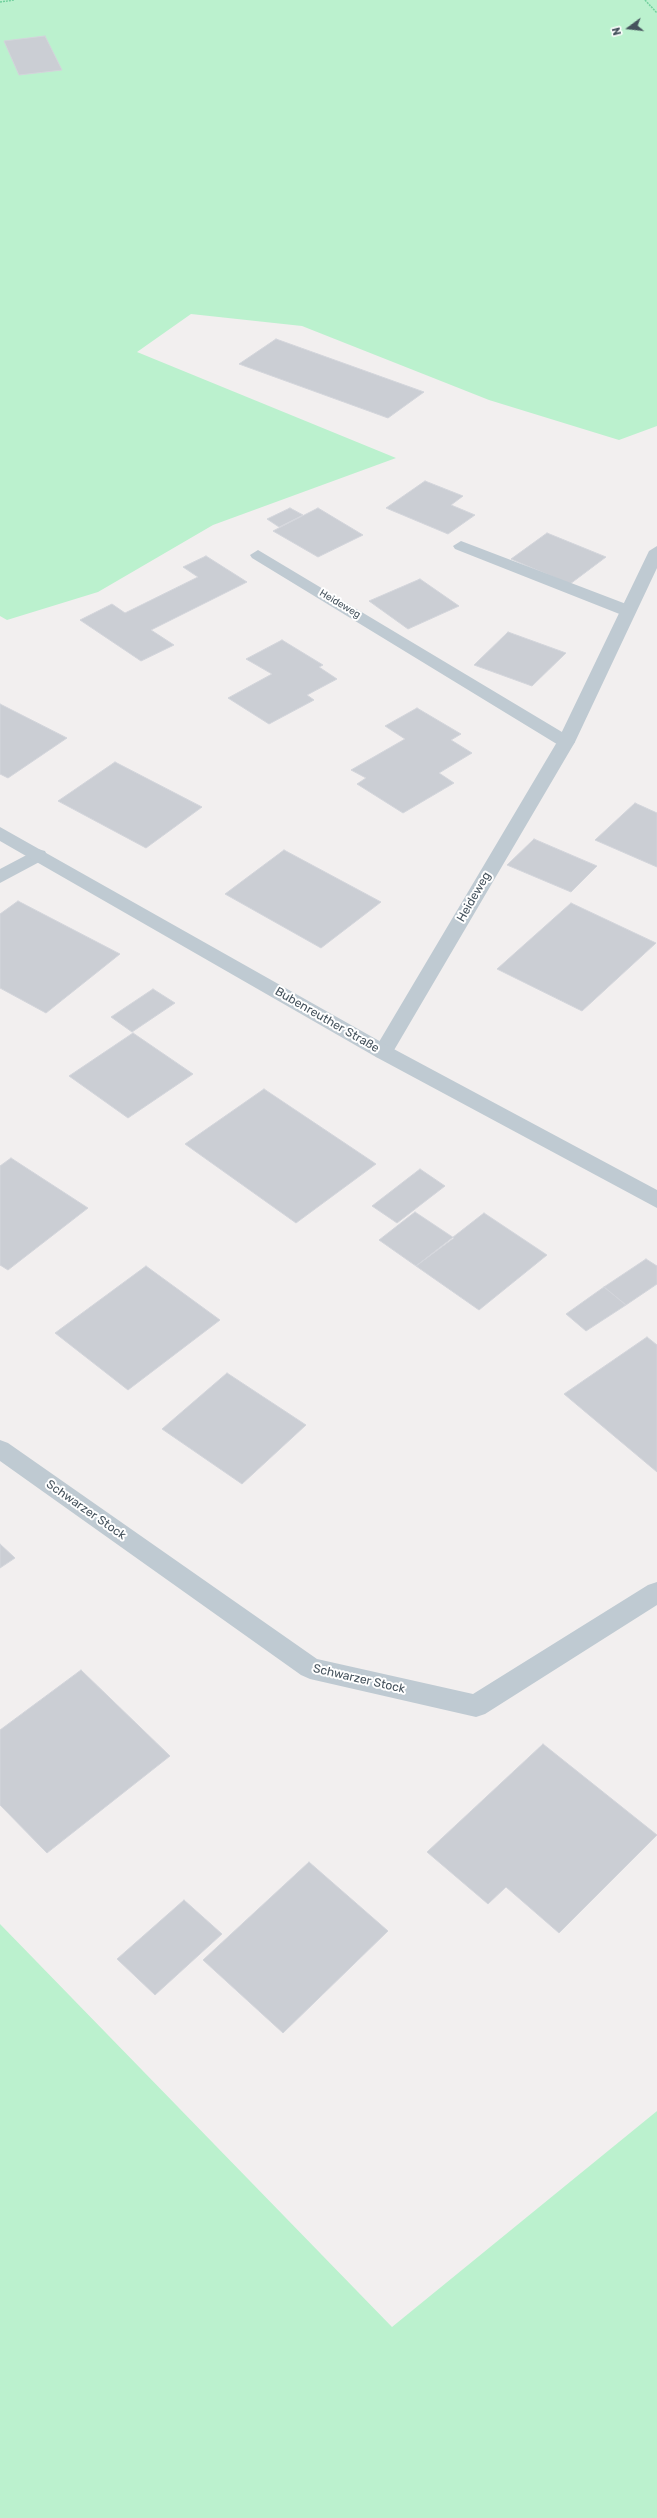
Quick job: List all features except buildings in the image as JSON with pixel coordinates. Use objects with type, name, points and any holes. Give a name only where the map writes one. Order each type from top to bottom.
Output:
[{"type":"street","points":[[461,546],[628,611]]},
{"type":"street","name":"Heideweg","points":[[383,1052],[566,742],[657,551]]},
{"type":"street","name":"Heideweg","points":[[258,555],[566,742]]},
{"type":"street","name":"Bubenreuther Straße","points":[[0,833],[383,1052],[657,1200]]},
{"type":"street","points":[[0,877],[38,856]]},
{"type":"street","name":"Schwarzer Stock","points":[[0,1449],[310,1668],[476,1706],[657,1592]]},
{"type":"path","points":[[0,2],[14,0]]},
{"type":"path","points":[[645,0],[657,13]]},
{"type":"green space","points":[[0,0],[657,0],[657,426],[619,440],[489,400],[302,326],[191,314],[137,352],[396,458],[213,525],[98,592],[7,620],[0,616]]},
{"type":"green space","points":[[0,1924],[392,2327],[657,2111],[657,2518],[0,2518]]}]
